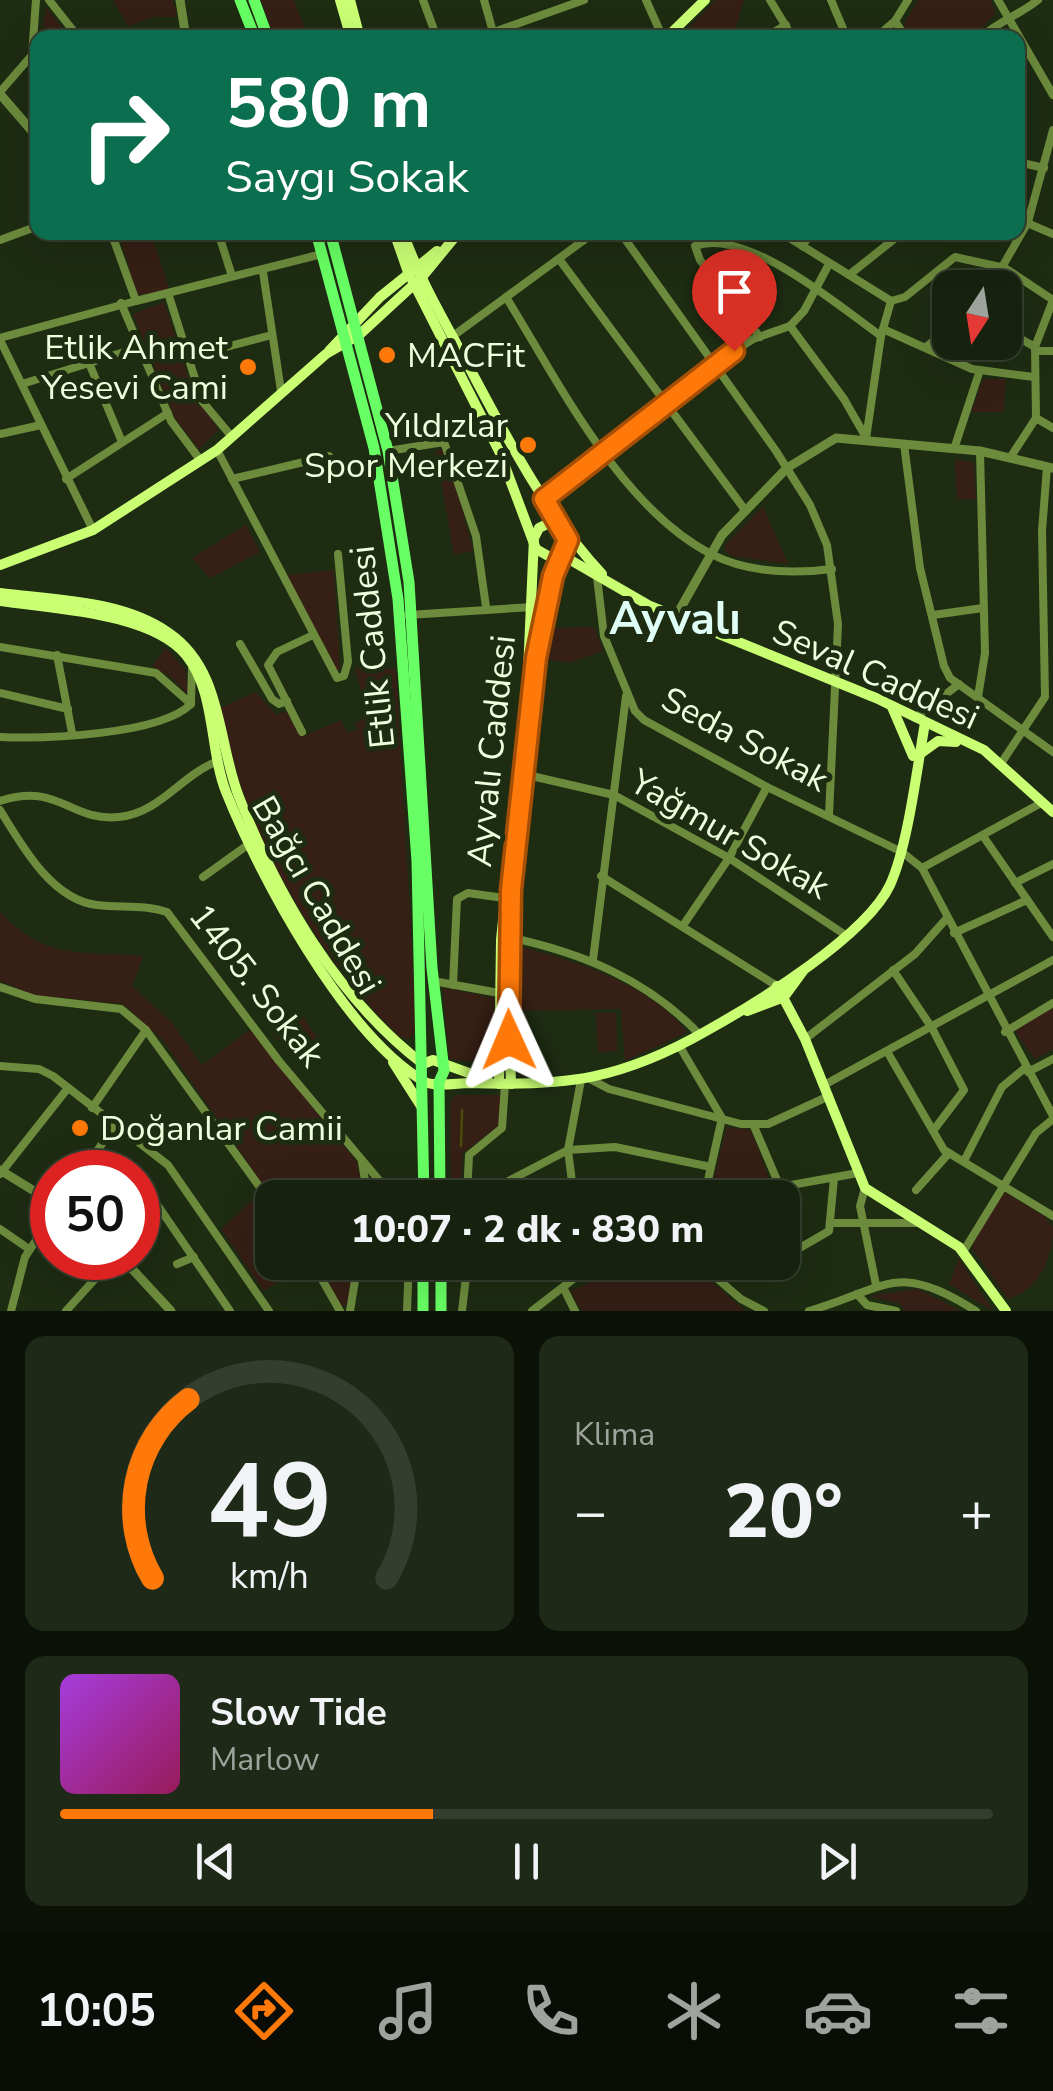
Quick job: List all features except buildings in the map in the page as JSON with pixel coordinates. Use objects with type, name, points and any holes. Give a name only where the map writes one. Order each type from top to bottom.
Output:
[{"type":"main road","points":[[240,0],[252,30]]},
{"type":"main road","points":[[254,0],[265,30]]},
{"type":"main road","points":[[340,0],[349,30]]},
{"type":"main road","points":[[350,0],[358,30]]},
{"type":"main road","points":[[672,30],[704,0]]},
{"type":"main road","name":"Etlik Caddesi","points":[[318,240],[380,484],[406,616],[422,1064]]},
{"type":"main road","name":"Etlik Caddesi","points":[[332,240],[388,451],[406,616],[440,1063]]},
{"type":"main road","name":"Ayvalı Caddesi","points":[[398,240],[500,452],[534,544],[533,607],[504,898],[500,992],[505,1084]]},
{"type":"main road","name":"Ayvalı Caddesi","points":[[405,240],[415,274],[568,540],[560,554],[539,634],[508,937],[505,1084]]},
{"type":"main road","points":[[0,565],[93,530],[217,450],[345,339],[450,240]]},
{"type":"main road","points":[[348,295],[364,304],[415,274]]},
{"type":"main road","points":[[357,328],[380,296]]},
{"type":"main road","points":[[560,554],[545,556],[534,544],[535,532],[544,524],[555,523],[565,530]]},
{"type":"main road","name":"Seval Caddesi","points":[[565,530],[609,582]]},
{"type":"main road","name":"Seval Caddesi","points":[[560,554],[674,618],[836,682],[972,744],[1002,762],[1053,812]]},
{"type":"main road","name":"Bağcı Caddesi","points":[[0,592],[108,608],[147,620],[172,635],[198,659],[210,685],[222,759],[280,884],[334,972],[386,1042],[422,1064]]},
{"type":"main road","name":"Bağcı Caddesi","points":[[0,601],[105,616],[144,628],[169,641],[192,666],[203,688],[249,844],[333,989],[431,1084],[586,1080],[644,1065],[680,1047]]},
{"type":"main road","points":[[892,706],[916,755]]},
{"type":"main road","points":[[680,1047],[736,1014],[847,936],[888,889],[902,852],[920,721]]},
{"type":"main road","points":[[916,755],[938,741],[972,744]]},
{"type":"main road","points":[[736,1014],[780,1000],[808,965]]},
{"type":"main road","points":[[772,989],[805,1039],[864,1188],[963,1252],[1006,1311]]},
{"type":"main road","points":[[386,1042],[409,1044],[422,1030]]},
{"type":"main road","points":[[386,1042],[425,1116]]},
{"type":"main road","points":[[424,1180],[422,1064],[429,1060],[505,1084]]},
{"type":"main road","points":[[440,1063],[444,1071],[439,1082],[440,1180]]},
{"type":"main road","points":[[424,1280],[424,1311]]},
{"type":"main road","points":[[441,1280],[441,1311]]},
{"type":"street","points":[[36,0],[36,30]]},
{"type":"street","points":[[49,0],[73,30]]},
{"type":"street","points":[[180,0],[185,30]]},
{"type":"street","points":[[423,0],[434,30]]},
{"type":"street","points":[[484,0],[492,30]]},
{"type":"street","points":[[498,30],[581,0]]},
{"type":"street","points":[[646,0],[660,30]]},
{"type":"street","points":[[770,0],[789,30]]},
{"type":"street","points":[[884,30],[908,0]]},
{"type":"street","points":[[998,0],[1015,30]]},
{"type":"street","points":[[989,30],[1006,15],[1019,15],[1038,0]]},
{"type":"street","points":[[835,2],[844,30]]},
{"type":"street","points":[[895,21],[901,30]]},
{"type":"street","points":[[778,30],[786,25]]},
{"type":"street","points":[[1025,48],[1053,96]]},
{"type":"street","points":[[30,51],[24,68],[0,93],[30,129]]},
{"type":"street","points":[[24,68],[30,70]]},
{"type":"street","points":[[1025,228],[1052,137]]},
{"type":"street","points":[[1025,164],[1044,168]]},
{"type":"street","points":[[1025,221],[1053,234]]},
{"type":"street","points":[[0,240],[30,229]]},
{"type":"street","points":[[115,240],[136,300]]},
{"type":"street","points":[[221,240],[232,276]]},
{"type":"street","points":[[453,336],[584,240]]},
{"type":"street","points":[[626,240],[716,363],[810,505],[832,570],[838,624],[830,816]]},
{"type":"street","points":[[793,240],[891,301],[905,297],[956,257],[1006,268],[1053,300],[1035,349],[1036,418],[1010,458]]},
{"type":"street","points":[[802,246],[806,240]]},
{"type":"street","points":[[849,274],[892,240]]},
{"type":"street","points":[[1006,268],[1019,240]]},
{"type":"street","points":[[760,337],[700,260],[695,246],[711,244],[765,256],[882,332],[980,370],[1034,377]]},
{"type":"street","points":[[93,530],[0,339],[122,303],[168,296],[322,254]]},
{"type":"street","points":[[559,258],[745,510]]},
{"type":"street","points":[[544,499],[606,454],[716,363],[760,337],[790,326],[830,264]]},
{"type":"street","points":[[263,272],[281,391]]},
{"type":"street","points":[[168,296],[202,401],[232,437]]},
{"type":"street","points":[[506,297],[606,454],[651,507],[711,554],[775,572],[832,570]]},
{"type":"street","points":[[866,438],[882,332],[891,301]]},
{"type":"street","points":[[122,303],[168,413],[201,460]]},
{"type":"street","points":[[790,326],[851,408],[866,438]]},
{"type":"street","points":[[188,356],[272,335]]},
{"type":"street","points":[[1022,341],[1035,349],[1053,351]]},
{"type":"street","points":[[926,347],[932,342]]},
{"type":"street","points":[[22,384],[140,347]]},
{"type":"street","points":[[90,363],[122,442]]},
{"type":"street","points":[[954,449],[980,370]]},
{"type":"street","points":[[66,479],[168,413]]},
{"type":"street","points":[[1036,418],[1053,428]]},
{"type":"street","points":[[0,434],[41,424]]},
{"type":"street","points":[[674,618],[711,554],[745,510],[787,468],[836,438],[980,451],[1052,469],[1042,531],[1045,697],[1002,762]]},
{"type":"street","points":[[388,451],[444,442],[476,536],[486,607]]},
{"type":"street","points":[[904,444],[920,568],[944,666],[959,684],[1053,752]]},
{"type":"street","points":[[217,450],[311,636],[337,678],[344,676],[348,662],[338,554]]},
{"type":"street","points":[[978,697],[984,653],[980,451]]},
{"type":"street","points":[[232,479],[329,456]]},
{"type":"street","name":"Seda Sokak","points":[[597,577],[604,636],[626,693],[644,720],[767,787],[902,852],[922,868]]},
{"type":"street","points":[[406,616],[486,607],[533,607]]},
{"type":"street","points":[[933,615],[983,608]]},
{"type":"street","points":[[302,732],[268,664],[277,652],[311,636]]},
{"type":"street","points":[[240,644],[272,699],[279,704],[287,702]]},
{"type":"street","points":[[0,647],[156,673],[192,704]]},
{"type":"street","points":[[57,655],[72,733]]},
{"type":"street","points":[[0,737],[72,733],[142,724],[182,714],[192,704],[192,666]]},
{"type":"street","points":[[920,721],[959,684]]},
{"type":"street","points":[[0,693],[68,709]]},
{"type":"street","points":[[592,960],[626,693]]},
{"type":"street","points":[[0,801],[28,792],[93,815],[116,818],[138,814],[156,806],[195,770],[222,759]]},
{"type":"street","name":"Yağmur Sokak","points":[[524,774],[614,795],[728,858],[847,936]]},
{"type":"street","points":[[684,924],[728,858],[767,787]]},
{"type":"street","points":[[963,1252],[1036,1133],[1053,1118],[922,868],[1043,802]]},
{"type":"street","name":"1405. Sokak","points":[[0,810],[68,897],[98,906],[152,907],[167,912],[378,1180]]},
{"type":"street","points":[[983,836],[1053,938]]},
{"type":"street","points":[[203,877],[249,844]]},
{"type":"street","points":[[1016,883],[1053,864]]},
{"type":"street","points":[[602,876],[684,924],[772,989]]},
{"type":"street","points":[[453,984],[457,900],[468,894],[504,898]]},
{"type":"street","points":[[954,933],[1027,900]]},
{"type":"street","points":[[805,1039],[893,970],[948,918]]},
{"type":"street","points":[[508,937],[592,960],[670,1006],[700,1035]]},
{"type":"street","points":[[572,1180],[568,1150],[586,1080],[722,1118],[768,1124],[1053,960]]},
{"type":"street","points":[[893,970],[932,1028],[964,1090],[934,1131]]},
{"type":"street","points":[[433,981],[500,992]]},
{"type":"street","points":[[0,987],[35,1000],[121,1009],[146,1030],[255,1181]]},
{"type":"street","points":[[1005,1032],[1053,1003]]},
{"type":"street","points":[[92,1108],[146,1030]]},
{"type":"street","points":[[680,1047],[722,1118],[708,1180]]},
{"type":"street","points":[[888,1053],[949,1153],[1053,1216]]},
{"type":"street","points":[[964,1161],[1002,1087],[1053,1059]]},
{"type":"street","points":[[0,1066],[39,1070],[68,1088],[176,1174],[269,1311]]},
{"type":"street","points":[[468,1180],[470,1154],[502,1128],[505,1084]]},
{"type":"street","points":[[30,1189],[1,1172],[68,1088]]},
{"type":"street","points":[[753,1124],[777,1180]]},
{"type":"street","points":[[97,1150],[114,1126]]},
{"type":"street","points":[[510,1180],[568,1150],[615,1147],[711,1167]]},
{"type":"street","points":[[916,1190],[949,1153]]},
{"type":"street","points":[[362,1162],[365,1180]]},
{"type":"street","points":[[800,1184],[858,1173]]},
{"type":"street","points":[[800,1249],[814,1243],[831,1224],[834,1178]]},
{"type":"street","points":[[864,1188],[860,1206],[876,1285]]},
{"type":"street","points":[[160,1209],[230,1311]]},
{"type":"street","points":[[831,1224],[919,1223]]},
{"type":"street","points":[[0,1228],[29,1249],[11,1311]]},
{"type":"street","points":[[177,1264],[194,1257]]},
{"type":"street","points":[[66,1311],[96,1280]]},
{"type":"street","points":[[140,1280],[172,1311]]},
{"type":"street","points":[[322,1280],[340,1311]]},
{"type":"street","points":[[350,1311],[355,1280]]},
{"type":"street","points":[[407,1311],[408,1280]]},
{"type":"street","points":[[462,1311],[466,1280]]},
{"type":"street","points":[[532,1311],[574,1280]]},
{"type":"street","points":[[718,1280],[740,1299],[764,1311]]},
{"type":"street","points":[[809,1311],[876,1285],[916,1281],[942,1289],[976,1311]]},
{"type":"street","points":[[564,1289],[575,1311]]},
{"type":"street","points":[[857,1294],[865,1308],[896,1311]]},
{"type":"shaded area","points":[[113,0],[173,0],[177,17],[153,17],[128,26]]},
{"type":"shaded area","points":[[261,0],[294,0],[305,30],[272,30]]},
{"type":"shaded area","points":[[716,0],[744,0],[735,30],[687,30]]},
{"type":"shaded area","points":[[918,0],[991,0],[995,14],[980,30],[906,30],[903,26]]},
{"type":"shaded area","points":[[46,7],[64,30],[43,30]]},
{"type":"shaded area","points":[[121,240],[153,240],[170,291],[137,295]]},
{"type":"shaded area","points":[[164,302],[198,407],[203,406],[218,430],[199,449],[175,418],[133,314]]},
{"type":"shaded area","points":[[983,379],[1006,379],[1003,412],[971,412]]},
{"type":"shaded area","points":[[441,449],[453,474],[473,551],[454,555],[436,451]]},
{"type":"shaded area","points":[[955,459],[974,463],[976,499],[957,499]]},
{"type":"shaded area","points":[[763,506],[788,564],[732,556],[725,551],[725,545]]},
{"type":"shaded area","points":[[246,525],[260,552],[210,578],[192,558]]},
{"type":"shaded area","points":[[334,570],[340,669],[335,670],[287,575]]},
{"type":"shaded area","points":[[594,627],[603,651],[571,662],[543,660],[548,628]]},
{"type":"shaded area","points":[[166,648],[185,669],[189,697],[174,679],[152,666]]},
{"type":"shaded area","points":[[355,667],[396,669],[416,1019],[414,1035],[407,1039],[398,1036],[366,1001],[285,884],[245,798],[220,708],[256,692],[276,715],[286,711],[302,737],[341,720],[347,733],[357,730],[356,722],[367,718]]},
{"type":"shaded area","points":[[0,912],[17,928],[49,946],[83,953],[143,956],[132,986],[172,1023],[202,1065],[251,1029],[357,1162],[361,1180],[260,1180],[162,1039],[123,1004],[34,995],[0,981]]},
{"type":"shaded area","points":[[515,945],[585,966],[631,987],[671,1015],[687,1032],[625,1061],[621,1009],[514,1011]]},
{"type":"shaded area","points":[[443,988],[495,998],[495,1050],[489,1064],[449,1059]]},
{"type":"shaded area","points":[[1053,1008],[1053,1049],[1035,1059],[1014,1030]]},
{"type":"shaded area","points":[[299,1011],[317,1038],[291,1057],[271,1031]]},
{"type":"shaded area","points":[[596,1013],[616,1013],[617,1051],[598,1052]]},
{"type":"shaded area","points":[[455,1095],[503,1095],[500,1125],[463,1153],[461,1180],[451,1180],[450,1104]]},
{"type":"shaded area","points":[[727,1127],[751,1130],[770,1180],[713,1180]]},
{"type":"shaded area","points":[[1003,1191],[1045,1217],[1053,1228],[1042,1271],[1028,1288],[1008,1299],[972,1248],[981,1224]]},
{"type":"shaded area","points":[[255,1198],[255,1278],[221,1229]]},
{"type":"shaded area","points":[[959,1259],[993,1311],[949,1284]]},
{"type":"shaded area","points":[[256,1280],[281,1280],[264,1291]]},
{"type":"shaded area","points":[[325,1280],[353,1280],[348,1305],[341,1306]]},
{"type":"shaded area","points":[[596,1280],[710,1280],[745,1311],[582,1311],[570,1291]]},
{"type":"shaded area","points":[[918,1289],[961,1311],[905,1311],[899,1303],[868,1296]]},
{"type":"waterway","points":[[461,1146],[462,1110]]},
{"type":"place","name":"MACFit","points":[[387,355]]},
{"type":"place","name":"Etlik Ahmet Yesevi Cami","points":[[248,367]]},
{"type":"place","name":"Yıldızlar Spor Merkezi","points":[[528,445]]},
{"type":"place","name":"Doğanlar Camii","points":[[80,1128]]},
{"type":"district","name":"Ayvalı","points":[[675,618]]},
{"type":"route","points":[[509,1040],[507,951],[511,890],[536,658],[553,576],[568,540],[544,499],[734,351]]}]
